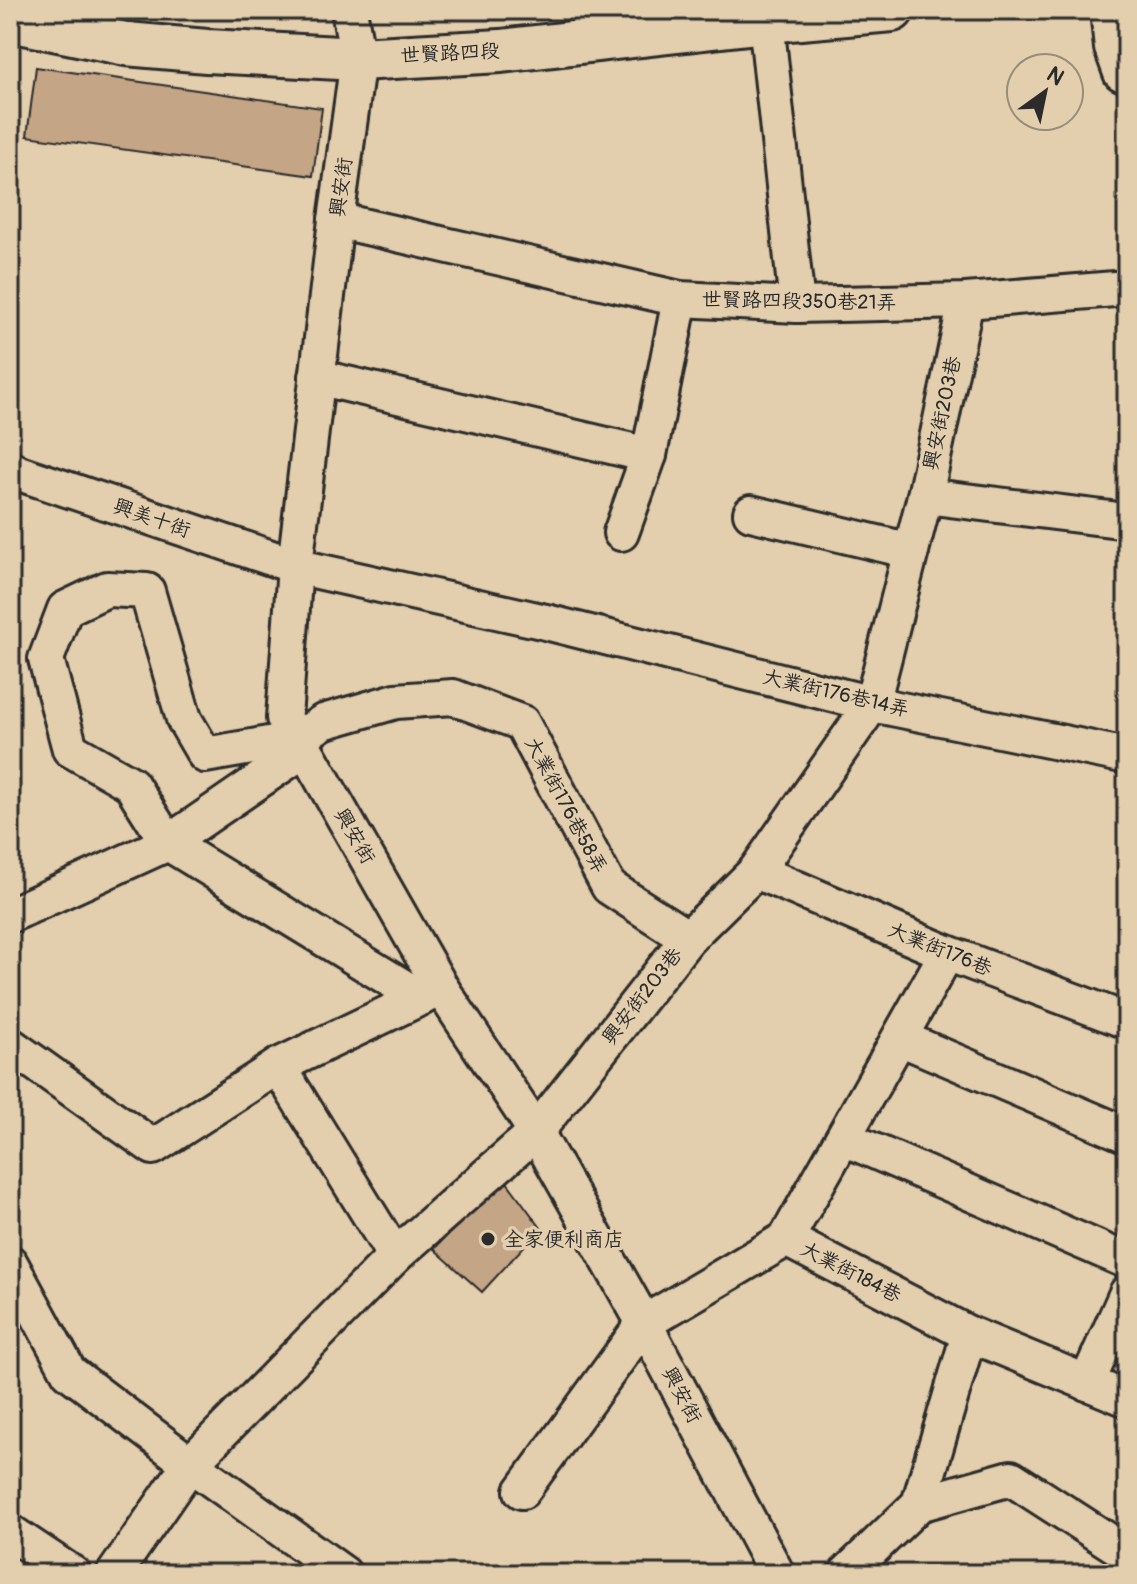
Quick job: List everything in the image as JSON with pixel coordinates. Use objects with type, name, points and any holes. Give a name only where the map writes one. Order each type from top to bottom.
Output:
[{"type":"main road","name":"世賢路四段","points":[[10,20],[126,44],[358,59],[501,51],[892,10]]},
{"type":"street","name":"興安街","points":[[349,10],[358,59],[295,566],[284,718],[302,744],[431,993],[536,1132],[644,1323],[777,1574]]},
{"type":"street","points":[[1108,10],[1112,48],[1121,73],[1127,75]]},
{"type":"street","points":[[766,21],[797,305]]},
{"type":"street","name":"世賢路四段350巷21弄","points":[[336,220],[680,299],[797,305],[966,301],[1127,288]]},
{"type":"street","points":[[621,533],[649,455],[680,299]]},
{"type":"street","name":"興安街203巷","points":[[114,1574],[190,1464],[395,1256],[536,1132],[688,938],[756,871],[872,704],[925,496],[966,301]]},
{"type":"street","points":[[317,377],[649,455]]},
{"type":"street","name":"興美十街","points":[[10,468],[295,566],[546,622]]},
{"type":"street","points":[[925,496],[1127,521]]},
{"type":"street","points":[[751,513],[911,551]]},
{"type":"street","points":[[302,744],[205,755],[184,719],[147,591],[107,589],[65,609],[46,659],[70,749],[131,784],[168,843],[431,993]]},
{"type":"street","name":"大業街176巷14弄","points":[[546,622],[872,704],[1127,756]]},
{"type":"street","name":"大業街176巷58弄","points":[[10,915],[168,843],[302,744],[323,722],[396,701],[453,697],[522,723],[609,887],[688,938]]},
{"type":"street","name":"大業街176巷","points":[[756,871],[947,953],[1127,1021]]},
{"type":"street","name":"大業街184巷","points":[[947,953],[786,1239],[969,1334],[1127,1399]]},
{"type":"street","points":[[10,1045],[153,1147],[278,1066],[431,993]]},
{"type":"street","points":[[900,1038],[1127,1135]]},
{"type":"street","points":[[278,1066],[395,1256]]},
{"type":"street","points":[[844,1138],[1127,1261]]},
{"type":"street","points":[[522,1491],[644,1323],[786,1239]]},
{"type":"street","points":[[10,1263],[69,1372],[190,1464],[344,1574]]},
{"type":"street","points":[[1087,1383],[1127,1293]]},
{"type":"street","points":[[919,1504],[969,1334]]},
{"type":"street","points":[[846,1574],[919,1504],[1011,1478],[1127,1553]]},
{"type":"street","points":[[10,1532],[73,1574]]},
{"type":"building","points":[[36,67],[322,108],[313,176],[27,136]]},
{"type":"building","name":"全家便利商店","points":[[504,1178],[541,1228],[482,1292],[434,1249]]},
{"type":"place","name":"全家便利商店","points":[[488,1239]]}]
